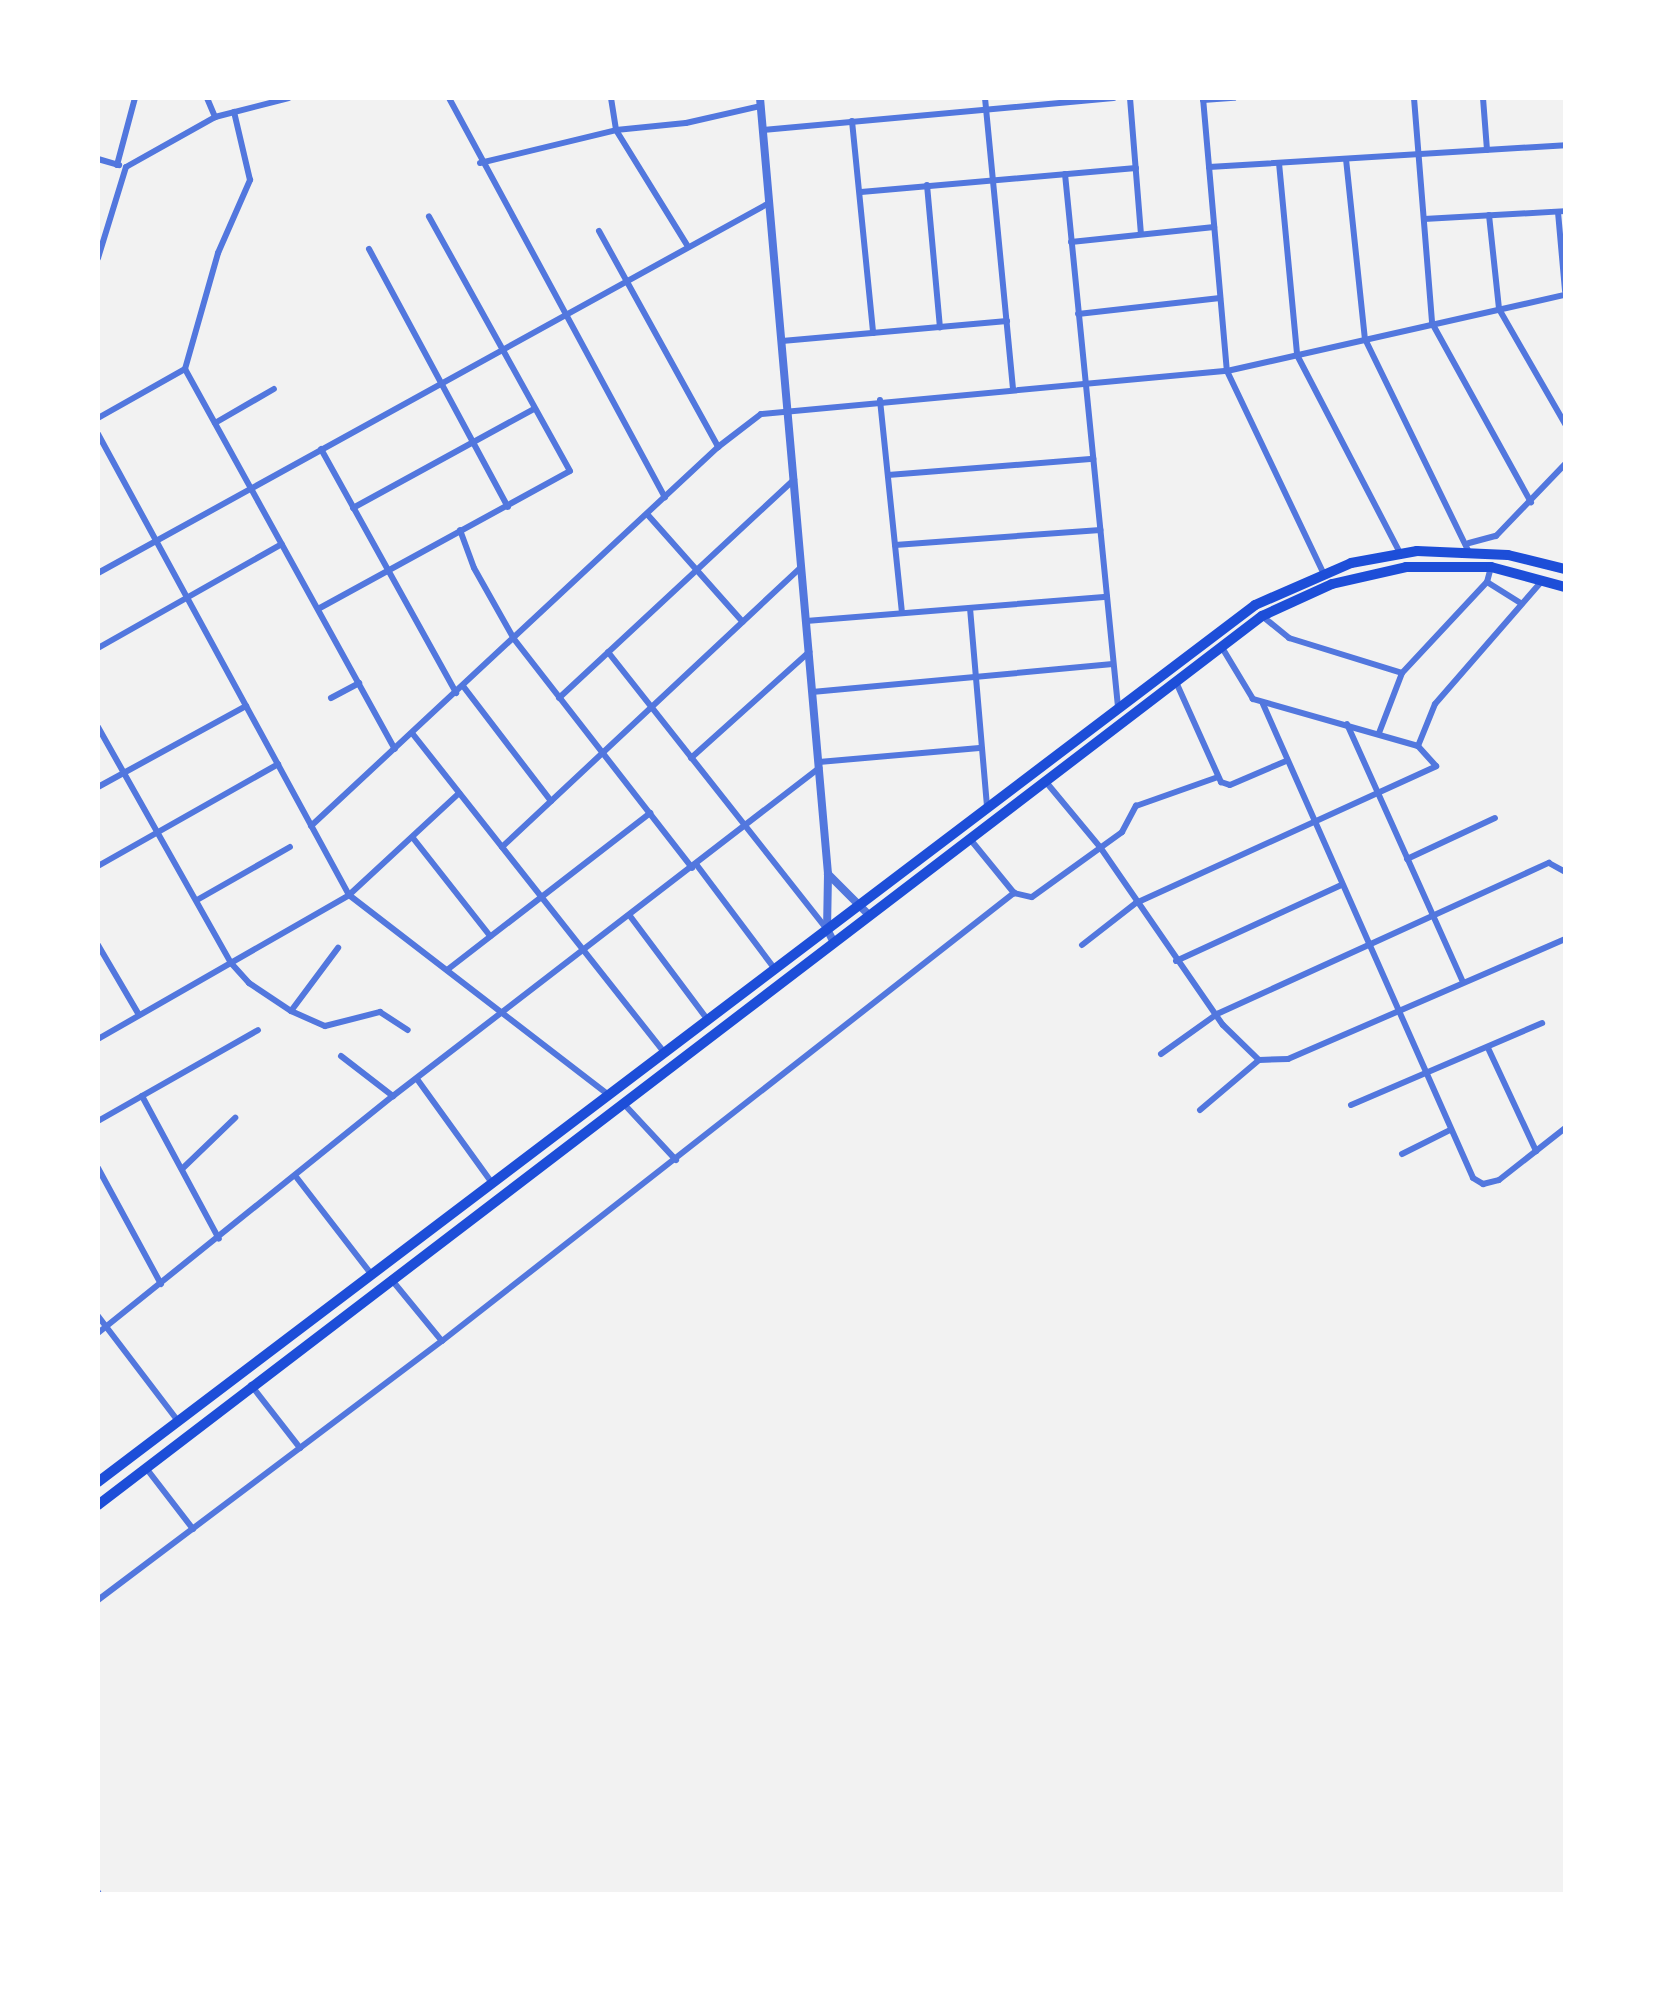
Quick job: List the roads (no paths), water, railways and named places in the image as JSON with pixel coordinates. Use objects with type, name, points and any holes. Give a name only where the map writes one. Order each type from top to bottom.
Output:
[{"type":"main road","points":[[98,1482],[1255,605],[1323,572],[1400,553],[1468,547],[1565,569]]},
{"type":"main road","points":[[98,1505],[251,1385],[1262,616],[1301,596],[1368,573],[1449,564],[1491,567],[1565,587]]},
{"type":"street","points":[[117,165],[135,98]]},
{"type":"street","points":[[207,98],[215,117]]},
{"type":"street","points":[[98,159],[126,167],[215,117],[289,98]]},
{"type":"street","points":[[449,98],[480,163],[665,497]]},
{"type":"street","points":[[611,98],[616,130],[687,245]]},
{"type":"street","points":[[985,98],[1013,389]]},
{"type":"street","points":[[763,130],[1114,98]]},
{"type":"street","points":[[1130,98],[1141,234]]},
{"type":"street","points":[[1234,98],[1203,99],[1227,371],[1323,572]]},
{"type":"street","points":[[1414,98],[1432,323],[1531,502]]},
{"type":"street","points":[[1483,98],[1487,150]]},
{"type":"street","points":[[480,163],[616,130],[686,123],[760,102],[828,874],[827,929]]},
{"type":"street","points":[[98,418],[185,369],[218,253],[250,180],[234,112]]},
{"type":"street","points":[[852,121],[873,333]]},
{"type":"street","points":[[1209,167],[1565,145]]},
{"type":"street","points":[[1346,159],[1365,339],[1468,547],[1496,536],[1565,464]]},
{"type":"street","points":[[1279,163],[1297,355],[1400,553]]},
{"type":"street","points":[[98,258],[126,167]]},
{"type":"street","points":[[861,192],[1136,168]]},
{"type":"street","points":[[1065,174],[1118,707]]},
{"type":"street","points":[[927,185],[940,327]]},
{"type":"street","points":[[98,573],[687,245],[769,203]]},
{"type":"street","points":[[311,826],[753,417],[787,408],[1227,371],[1565,293],[1562,211],[1424,219]]},
{"type":"street","points":[[1489,215],[1499,309],[1565,424]]},
{"type":"street","points":[[318,609],[570,471],[429,217]]},
{"type":"street","points":[[1071,242],[1214,227]]},
{"type":"street","points":[[599,231],[718,447]]},
{"type":"street","points":[[369,249],[508,507]]},
{"type":"street","points":[[1078,314],[1220,298]]},
{"type":"street","points":[[782,341],[1007,321]]},
{"type":"street","points":[[185,369],[395,749]]},
{"type":"street","points":[[215,423],[274,389]]},
{"type":"street","points":[[880,400],[902,613]]},
{"type":"street","points":[[353,508],[534,409]]},
{"type":"street","points":[[98,434],[349,895],[607,1094]]},
{"type":"street","points":[[321,449],[456,693]]},
{"type":"street","points":[[888,475],[1093,459]]},
{"type":"street","points":[[559,698],[794,480]]},
{"type":"street","points":[[647,514],[743,622]]},
{"type":"street","points":[[460,530],[485,591],[514,639],[774,968]]},
{"type":"street","points":[[895,545],[1100,530]]},
{"type":"street","points":[[98,648],[282,544]]},
{"type":"street","points":[[502,847],[650,705],[801,567]]},
{"type":"street","points":[[1379,733],[1402,673],[1487,582],[1491,567]]},
{"type":"street","points":[[1418,746],[1435,704],[1542,580]]},
{"type":"street","points":[[1487,582],[1521,603]]},
{"type":"street","points":[[806,621],[1107,597]]},
{"type":"street","points":[[970,608],[979,748],[987,808]]},
{"type":"street","points":[[1262,616],[1289,638],[1402,673]]},
{"type":"street","points":[[1082,945],[1136,903],[1314,826],[1435,769],[1436,763],[1418,746],[1347,724],[1263,704],[1245,692],[1221,646]]},
{"type":"street","points":[[608,652],[827,929],[834,943]]},
{"type":"street","points":[[691,758],[809,652]]},
{"type":"street","points":[[812,692],[1113,664]]},
{"type":"street","points":[[1175,681],[1218,777],[1230,785],[1286,761]]},
{"type":"street","points":[[331,698],[359,683]]},
{"type":"street","points":[[463,686],[551,801]]},
{"type":"street","points":[[1263,704],[1314,826],[1469,1172],[1483,1184],[1499,1180],[1565,1128]]},
{"type":"street","points":[[98,787],[246,706]]},
{"type":"street","points":[[1347,724],[1463,982]]},
{"type":"street","points":[[98,727],[231,963],[261,993],[325,1026],[380,1012],[408,1030]]},
{"type":"street","points":[[412,733],[664,1052]]},
{"type":"street","points":[[98,1333],[297,1178],[393,1096],[504,1015],[745,827],[819,765],[979,748]]},
{"type":"street","points":[[98,866],[278,764]]},
{"type":"street","points":[[970,839],[1014,893],[1032,897],[1122,832],[1136,806],[1218,777]]},
{"type":"street","points":[[1046,782],[1100,847],[1176,961],[1244,1050],[1259,1060],[1288,1059],[1562,941],[1565,953]]},
{"type":"street","points":[[98,1039],[349,895],[459,793]]},
{"type":"street","points":[[447,970],[650,813]]},
{"type":"street","points":[[1407,859],[1495,818]]},
{"type":"street","points":[[413,838],[490,936]]},
{"type":"street","points":[[197,900],[290,847]]},
{"type":"street","points":[[1161,1054],[1217,1014],[1370,948],[1549,863],[1565,872]]},
{"type":"street","points":[[828,874],[861,903],[870,916]]},
{"type":"street","points":[[1176,961],[1341,885]]},
{"type":"street","points":[[98,1600],[442,1341],[1014,893]]},
{"type":"street","points":[[630,916],[707,1019]]},
{"type":"street","points":[[98,945],[139,1015]]},
{"type":"street","points":[[291,1011],[338,948]]},
{"type":"street","points":[[1351,1105],[1542,1023]]},
{"type":"street","points":[[98,1121],[258,1030]]},
{"type":"street","points":[[1488,1048],[1536,1151]]},
{"type":"street","points":[[341,1056],[393,1096]]},
{"type":"street","points":[[1200,1110],[1259,1060]]},
{"type":"street","points":[[417,1079],[492,1183]]},
{"type":"street","points":[[142,1096],[219,1239]]},
{"type":"street","points":[[623,1103],[676,1160]]},
{"type":"street","points":[[182,1169],[235,1118]]},
{"type":"street","points":[[1402,1154],[1450,1130]]},
{"type":"street","points":[[98,1168],[161,1284]]},
{"type":"street","points":[[297,1178],[372,1275]]},
{"type":"street","points":[[391,1279],[442,1341]]},
{"type":"street","points":[[98,1316],[179,1421]]},
{"type":"street","points":[[251,1385],[300,1448]]},
{"type":"street","points":[[146,1468],[193,1529]]}]
